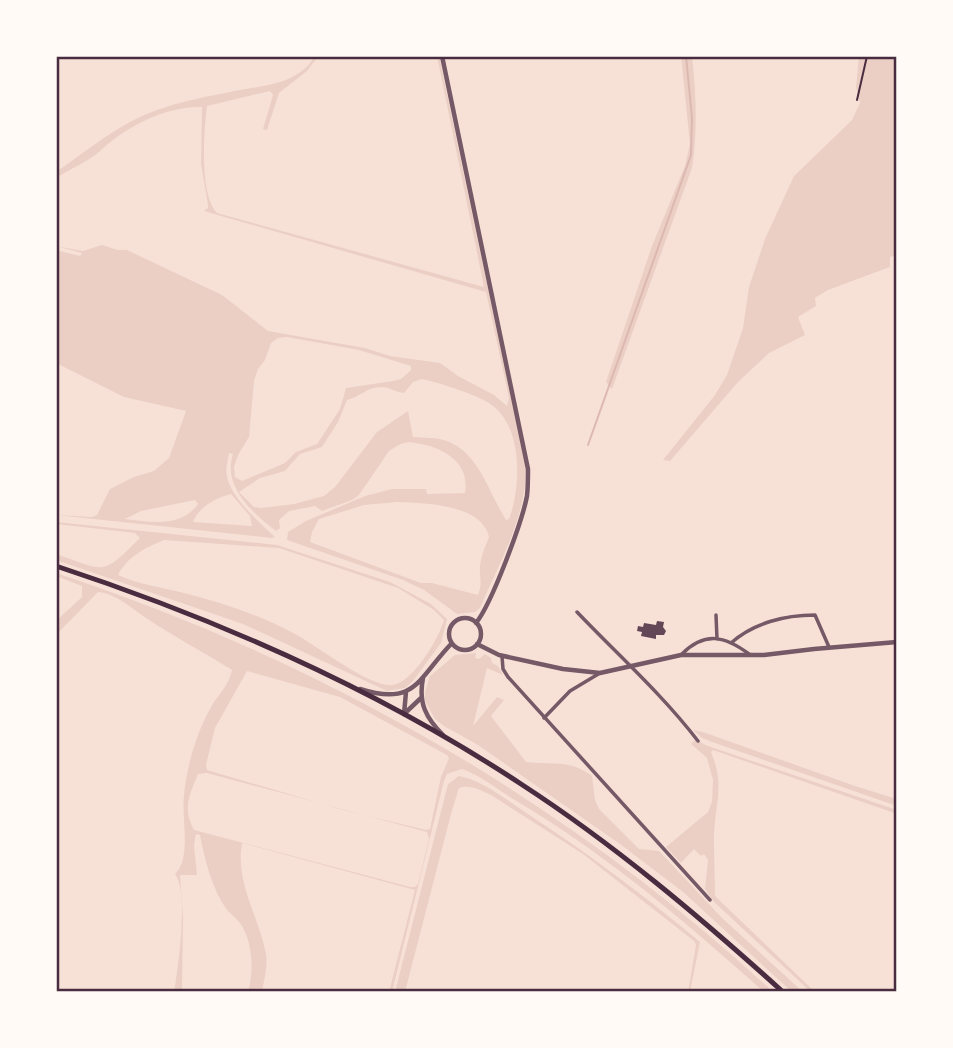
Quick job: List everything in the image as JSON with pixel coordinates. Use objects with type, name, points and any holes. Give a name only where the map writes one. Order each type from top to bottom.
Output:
[{"type":"main road","points":[[56,566],[184,611],[274,648],[350,685],[445,737],[521,784],[611,848],[702,920],[783,992]]},
{"type":"street","points":[[442,56],[528,469],[523,510],[489,600],[476,622]]},
{"type":"street","points":[[577,612],[630,668],[674,709],[698,741]]},
{"type":"street","points":[[716,615],[717,639]]},
{"type":"street","points":[[731,643],[740,635],[761,625],[787,617],[815,615],[829,647]]},
{"type":"street","points":[[466,618],[476,622],[481,633],[477,644],[466,650],[452,643],[449,634],[455,621],[466,618]]},
{"type":"street","points":[[681,655],[692,644],[711,638],[731,643],[751,656]]},
{"type":"street","points":[[477,644],[502,656],[563,669],[600,673],[681,655],[751,656],[897,642]]},
{"type":"street","points":[[350,685],[385,696],[397,696],[423,677],[452,643]]},
{"type":"street","points":[[502,656],[503,669],[544,718],[710,900]]},
{"type":"street","points":[[544,718],[570,691],[600,673]]},
{"type":"street","points":[[423,677],[423,709],[430,722],[445,737]]},
{"type":"street","points":[[404,714],[406,692]]},
{"type":"street","points":[[404,714],[422,698]]},
{"type":"path","points":[[857,100],[867,56]]},
{"type":"shaded area","points":[[318,56],[307,71],[279,93],[267,130],[263,129],[273,95],[270,91],[207,106],[204,162],[207,192],[217,213],[484,287],[439,56],[526,468],[525,487],[516,522],[480,608],[475,612],[457,614],[424,590],[403,580],[287,540],[288,532],[306,521],[365,496],[392,489],[426,489],[427,494],[465,493],[464,474],[455,460],[431,446],[412,442],[398,445],[389,451],[359,495],[352,500],[322,511],[315,506],[289,511],[279,520],[280,528],[276,531],[242,498],[236,488],[232,477],[233,454],[229,453],[226,470],[229,484],[246,509],[275,537],[272,538],[56,515],[97,515],[110,489],[154,471],[169,458],[186,411],[124,397],[56,363],[56,250],[80,256],[82,253],[56,246],[83,251],[102,245],[127,250],[222,295],[268,331],[365,348],[390,356],[440,363],[494,395],[507,406],[509,398],[486,292],[204,211],[208,205],[201,164],[202,107],[173,110],[146,120],[56,178],[56,172],[93,145],[144,115],[212,95],[282,81]],"holes":[[[287,337],[359,350],[411,366],[411,370],[401,379],[346,388],[340,409],[317,444],[296,452],[285,463],[242,481],[235,477],[234,467],[249,437],[254,381],[271,343],[278,338]],[[422,379],[449,386],[487,402],[503,416],[510,429],[517,460],[516,491],[509,519],[506,520],[475,464],[458,447],[434,438],[413,437],[408,411],[377,432],[335,487],[324,496],[294,504],[261,508],[254,507],[239,492],[260,478],[285,471],[300,454],[322,447],[338,422],[347,400],[376,387],[404,393],[413,382]],[[231,494],[250,516],[252,526],[193,522],[203,508]],[[195,500],[198,504],[183,517],[165,522],[125,519],[141,511]],[[397,502],[436,505],[464,512],[484,526],[489,537],[481,562],[478,595],[432,583],[421,583],[310,542],[319,519],[364,505]]]},
{"type":"shaded area","points":[[681,56],[692,56],[696,126],[692,168],[612,389],[606,382],[652,246],[685,166],[690,144]]},
{"type":"shaded area","points":[[859,56],[897,56],[897,255],[890,257],[890,267],[828,290],[815,298],[816,306],[798,317],[805,335],[769,353],[738,382],[670,461],[663,460],[715,395],[727,375],[743,328],[749,287],[765,239],[794,176],[852,120],[860,103],[856,87]]},
{"type":"shaded area","points":[[56,524],[277,545],[390,582],[431,604],[447,619],[441,643],[413,681],[405,688],[387,691],[243,624],[56,560],[56,554],[94,567],[102,567],[117,559],[140,538],[135,533]],"holes":[[[164,540],[279,548],[398,588],[434,610],[444,620],[431,648],[417,668],[401,682],[383,684],[357,673],[295,634],[267,620],[224,604],[118,575],[132,558]]]},
{"type":"shaded area","points":[[56,573],[154,608],[251,648],[345,694],[437,744],[526,799],[612,859],[694,923],[773,992],[764,992],[676,916],[583,844],[462,769],[447,774],[444,781],[392,992],[389,992],[415,890],[242,843],[242,872],[263,940],[266,959],[262,992],[248,992],[252,966],[248,939],[240,923],[216,891],[200,835],[196,834],[194,845],[197,875],[180,875],[183,917],[182,992],[174,992],[182,913],[179,883],[175,874],[180,867],[185,848],[183,804],[187,772],[201,728],[232,670],[124,602],[105,593],[98,592],[56,635],[56,621],[82,597],[82,586],[56,576]],"holes":[[[247,671],[340,697],[447,755],[449,758],[441,777],[430,829],[362,815],[427,832],[429,839],[415,887],[194,830],[188,808],[198,774],[207,773],[323,804],[207,770],[215,728]]]},
{"type":"shaded area","points":[[476,653],[475,658],[479,659],[485,654],[491,658],[503,675],[487,668],[473,726],[497,697],[504,700],[491,716],[526,762],[568,765],[592,776],[599,809],[639,849],[659,851],[722,918],[803,992],[792,992],[683,892],[620,844],[478,745],[435,719],[425,701],[430,676],[455,655]]},
{"type":"shaded area","points":[[693,730],[897,799],[897,806],[715,743],[702,738]]},
{"type":"shaded area","points":[[696,739],[705,745],[897,810],[897,814],[713,750],[711,752],[719,786],[714,828],[715,896],[815,992],[811,992],[714,902],[705,889],[708,860],[704,854],[701,856],[694,849],[681,863],[666,847],[708,812],[712,802],[713,780],[707,758],[691,744]]},
{"type":"shaded area","points":[[459,776],[494,791],[570,843],[700,942],[690,992],[696,945],[694,941],[583,854],[491,795],[467,787],[459,788],[451,814],[405,992],[395,992],[448,784]]},
{"type":"building","points":[[657,621],[664,622],[664,635],[656,635],[656,639],[641,636],[642,632],[637,631],[638,626],[643,627],[644,623],[656,625]]},
{"type":"waterway","points":[[588,445],[691,155],[692,118],[686,56]]}]
